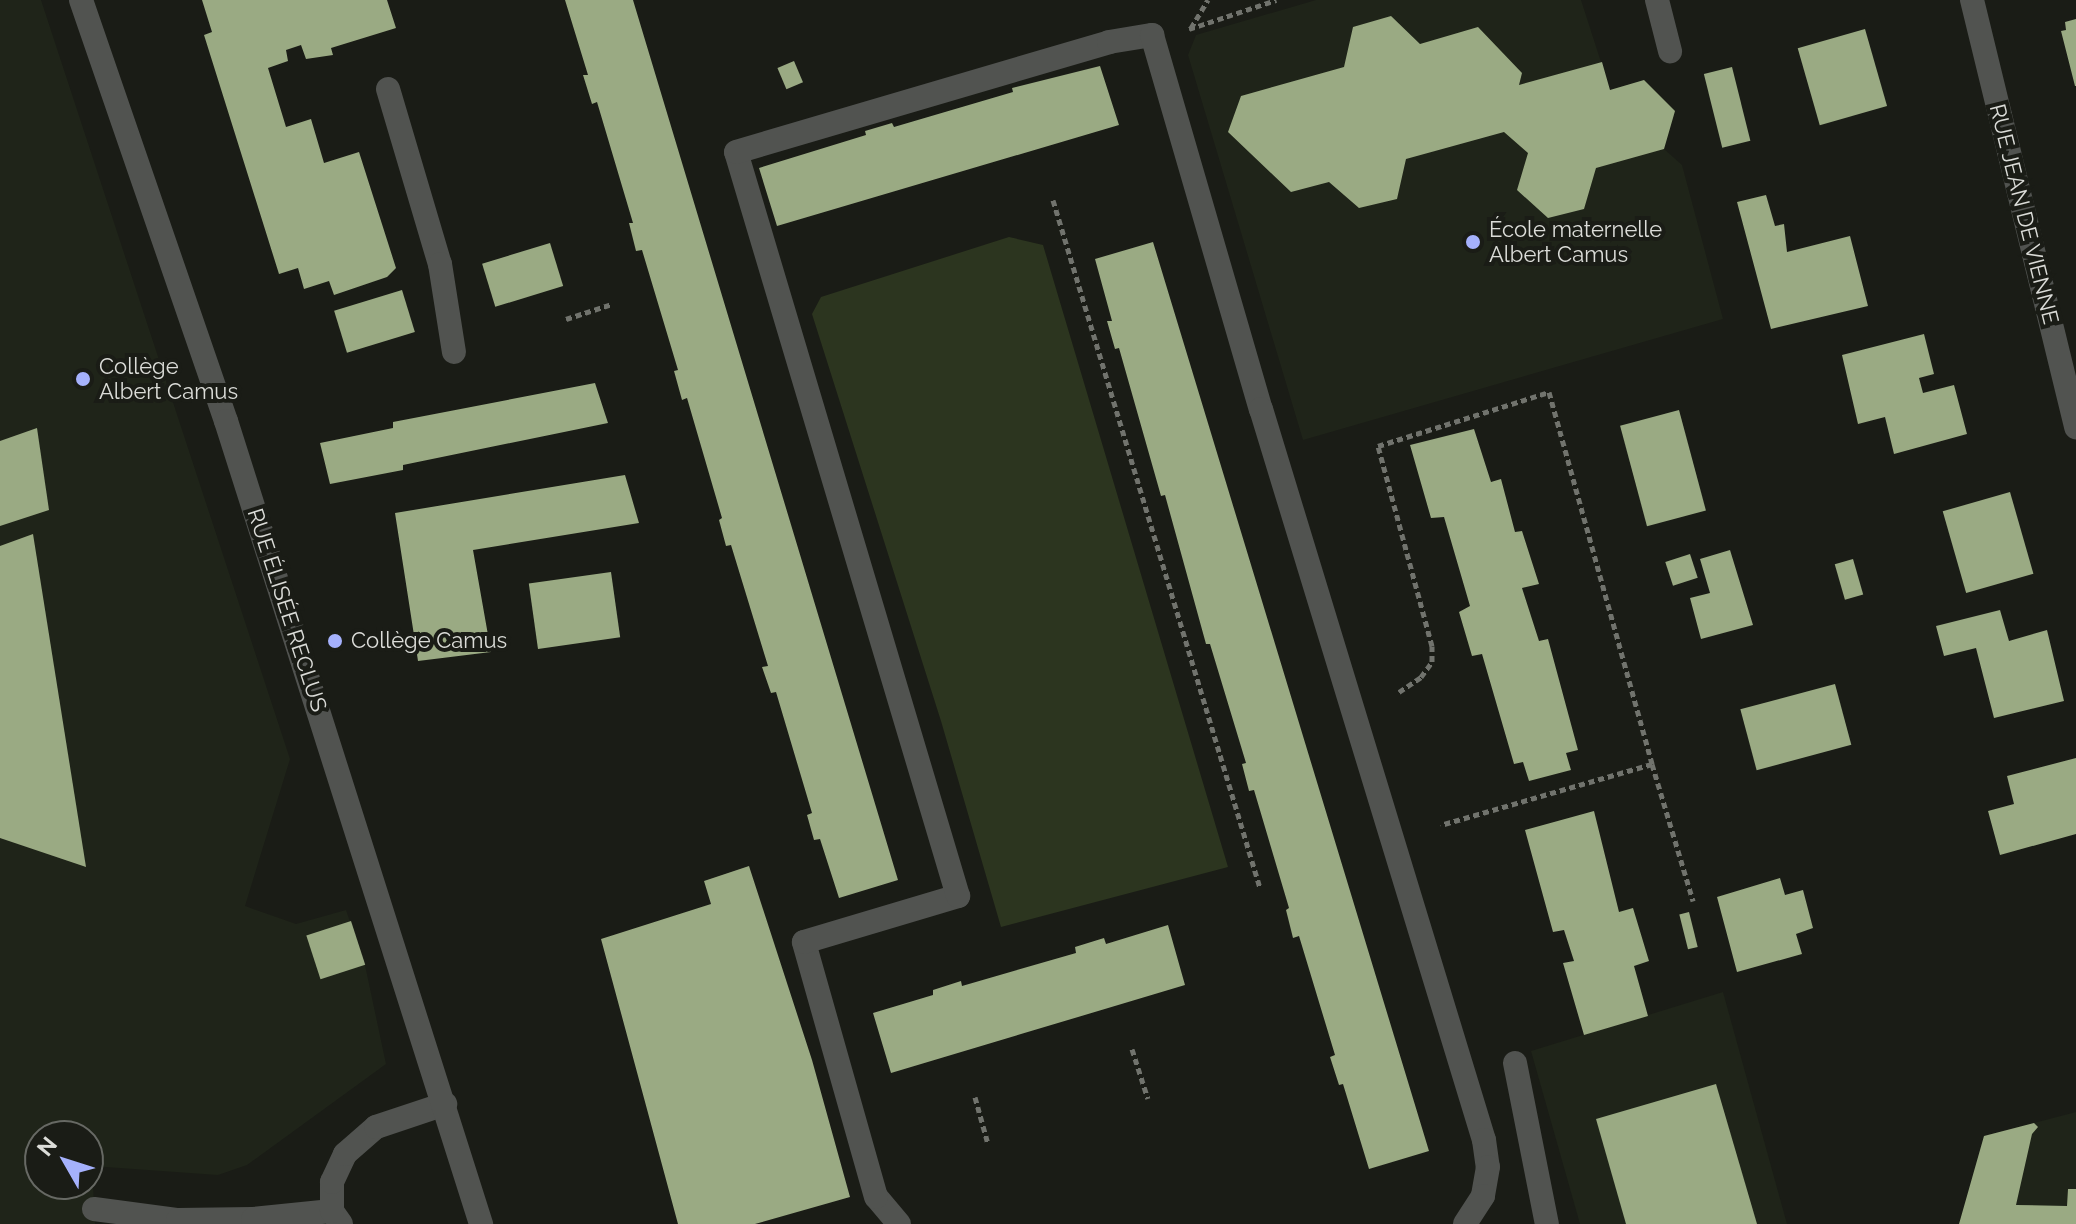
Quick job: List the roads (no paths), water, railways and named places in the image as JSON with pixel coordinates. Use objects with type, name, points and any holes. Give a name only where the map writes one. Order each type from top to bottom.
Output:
[{"type":"street","name":"RUE ÉLISÉE RECLUS","points":[[81,0],[226,421],[481,1224]]},
{"type":"street","points":[[1657,0],[1670,51]]},
{"type":"street","name":"RUE JEAN DE VIENNE","points":[[1972,0],[2076,428]]},
{"type":"street","points":[[899,1224],[876,1197],[804,942],[958,896],[736,152],[1109,42],[1152,35],[1257,394],[1484,1140],[1488,1167],[1483,1196],[1465,1224]]},
{"type":"street","points":[[388,89],[440,264],[454,352]]},
{"type":"street","points":[[1515,1063],[1547,1224]]},
{"type":"street","points":[[94,1209],[178,1220],[336,1218],[332,1182],[345,1154],[376,1127],[445,1104]]},
{"type":"place","name":"École maternelle Albert Camus","points":[[1473,242]]},
{"type":"place","name":"Collège Albert Camus","points":[[83,379]]},
{"type":"place","name":"Collège Camus","points":[[335,641]]}]
